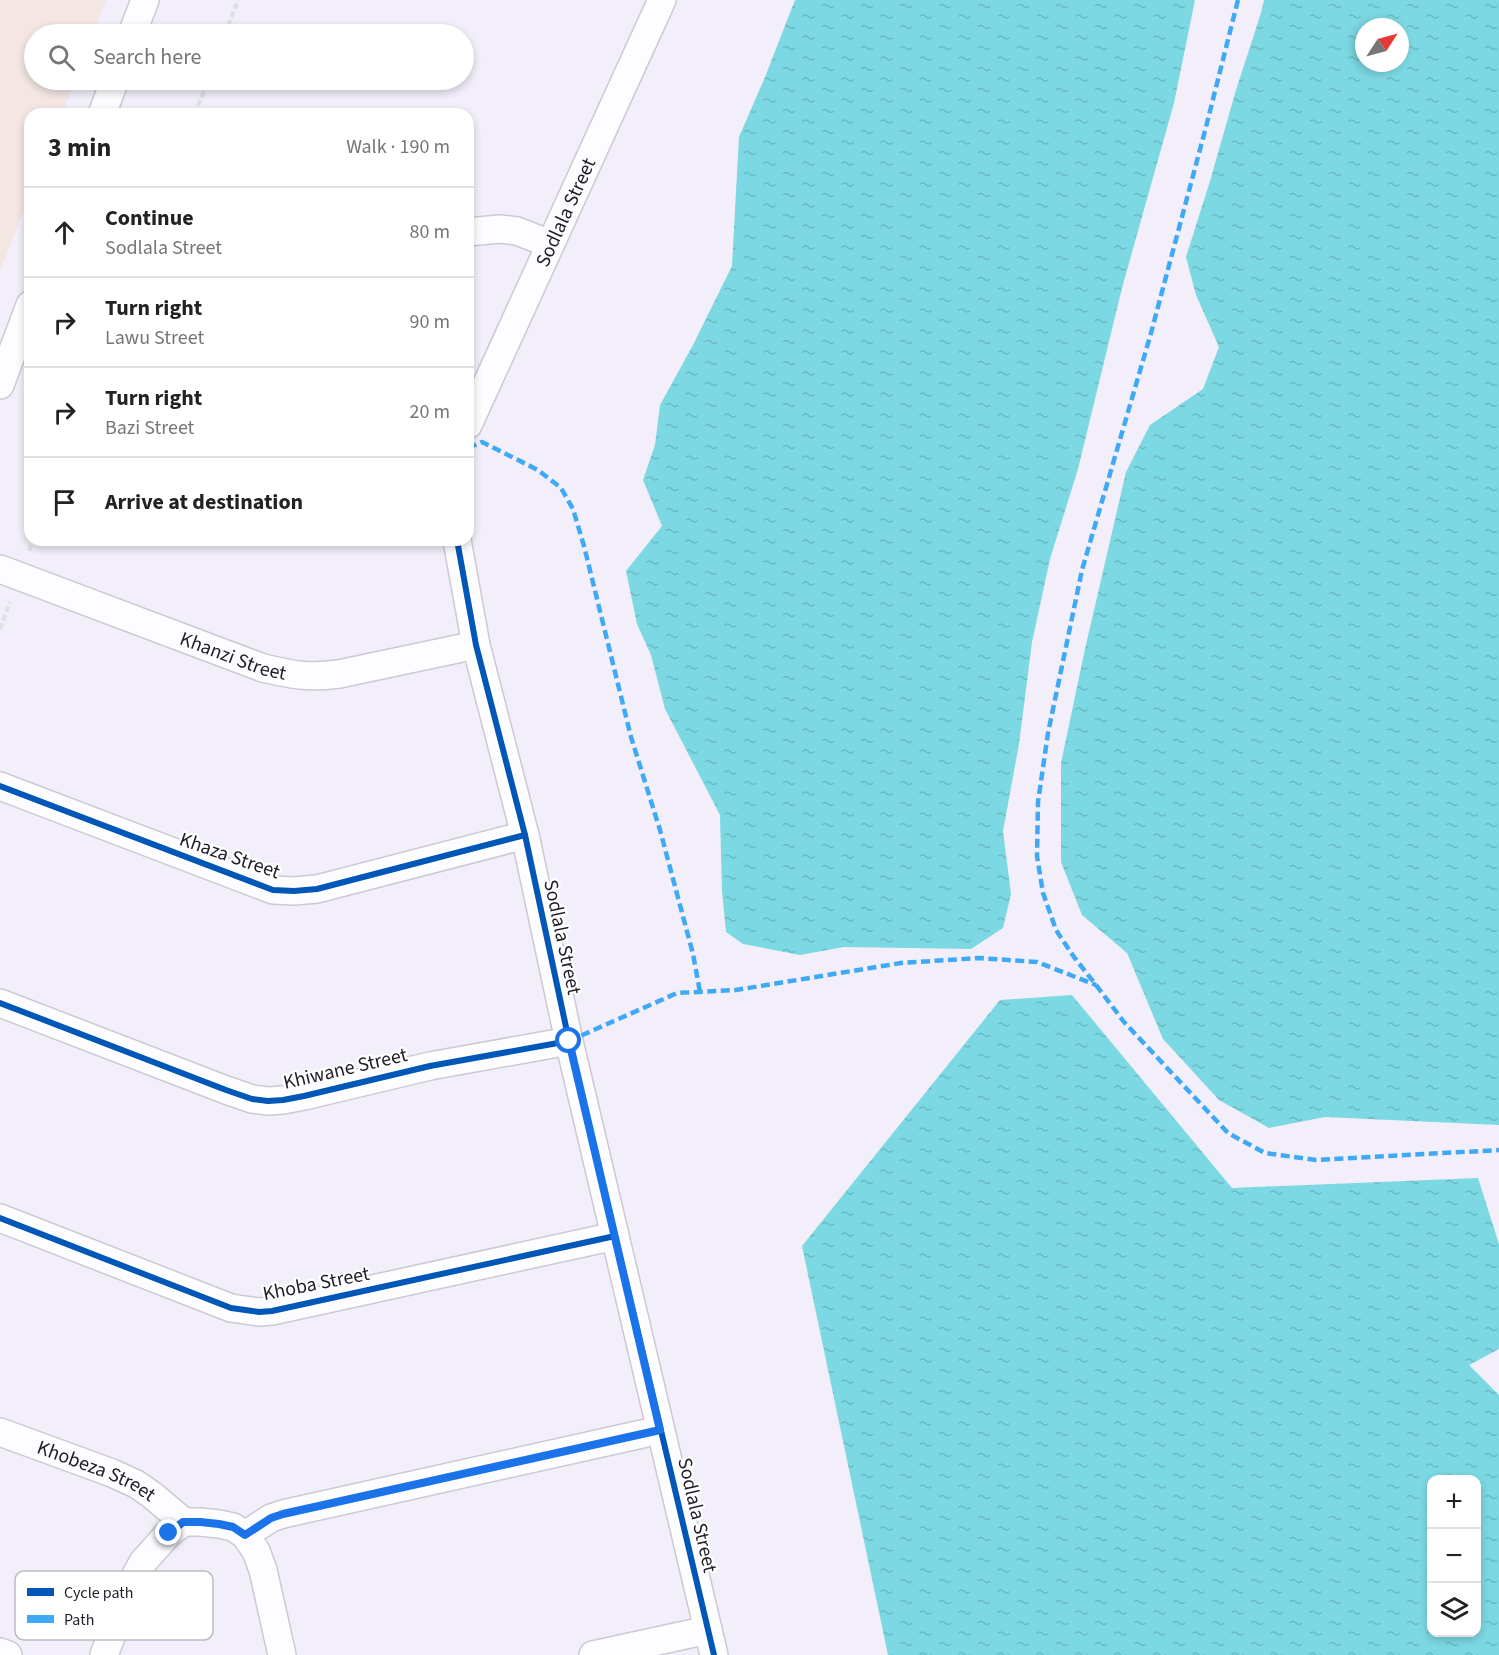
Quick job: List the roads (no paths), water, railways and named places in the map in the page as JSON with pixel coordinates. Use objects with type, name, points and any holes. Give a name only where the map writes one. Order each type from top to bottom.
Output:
[{"type":"street","points":[[136,24],[145,0]]},
{"type":"street","name":"Sodlala Street","points":[[474,412],[662,0]]},
{"type":"street","points":[[104,108],[111,90]]},
{"type":"street","points":[[474,231],[501,229],[518,231],[550,244]]},
{"type":"street","points":[[0,385],[20,363],[24,340]]},
{"type":"street","name":"Sodlala Street","points":[[458,546],[476,645],[525,835],[569,1041],[711,1642]]},
{"type":"street","name":"Khanzi Street","points":[[0,569],[263,668],[297,676],[318,677],[339,674],[476,645]]},
{"type":"street","name":"Khaza Street","points":[[0,786],[273,890],[317,889],[525,835]]},
{"type":"street","name":"Khiwane Street","points":[[0,1003],[226,1090],[252,1099],[268,1101],[304,1096],[430,1066],[569,1041]]},
{"type":"street","name":"Khoba Street","points":[[0,1218],[231,1308],[259,1312],[615,1236]]},
{"type":"street","points":[[245,1535],[271,1518],[283,1514],[660,1430]]},
{"type":"street","name":"Khobeza Street","points":[[0,1431],[136,1484],[183,1522]]},
{"type":"street","points":[[138,1571],[169,1533],[183,1522],[233,1527],[245,1535],[256,1551],[263,1570],[282,1655]]},
{"type":"street","points":[[104,1655],[110,1640]]},
{"type":"street","points":[[592,1655],[711,1642]]},
{"type":"street","points":[[0,1652],[8,1655]]},
{"type":"water","points":[[795,0],[1195,0],[1174,103],[1122,288],[1078,469],[1050,559],[1032,642],[1019,744],[1003,831],[1011,894],[1003,928],[971,949],[844,947],[800,955],[743,944],[726,932],[722,891],[720,815],[665,709],[651,655],[637,624],[626,571],[662,526],[643,480],[655,445],[660,405],[732,266],[739,137]]},
{"type":"water","points":[[1264,0],[1499,0],[1499,1125],[1325,1117],[1269,1128],[1219,1100],[1163,1039],[1127,953],[1082,915],[1061,862],[1061,763],[1126,472],[1150,425],[1203,389],[1219,347],[1196,295],[1186,257]]},
{"type":"water","points":[[1072,995],[1232,1188],[1478,1178],[1499,1244],[1499,1349],[1469,1365],[1499,1395],[1499,1655],[888,1655],[802,1246],[1000,1000]]}]
